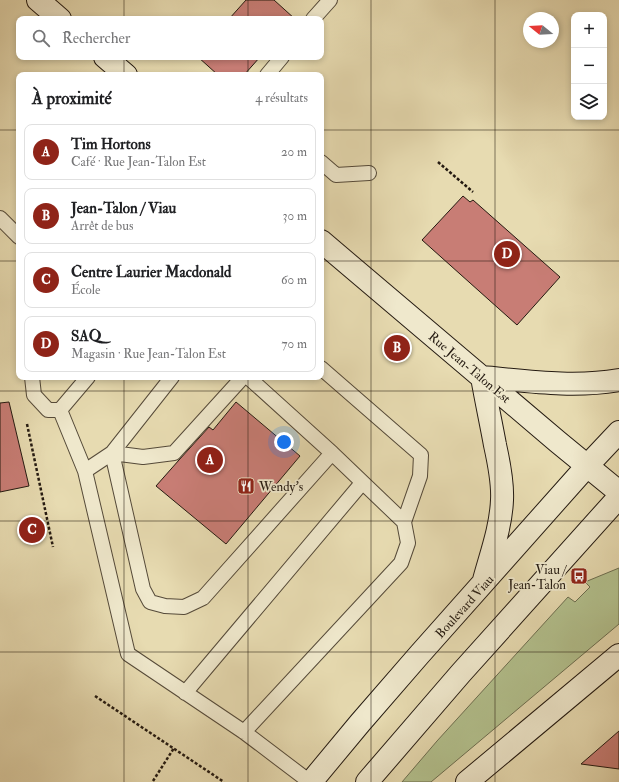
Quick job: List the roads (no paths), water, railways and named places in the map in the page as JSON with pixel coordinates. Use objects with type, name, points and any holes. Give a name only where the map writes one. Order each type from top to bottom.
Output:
[{"type":"main road","points":[[38,0],[57,16]]},
{"type":"main road","points":[[108,60],[122,72]]},
{"type":"main road","name":"Rue Jean-Talon Est","points":[[324,243],[619,492]]},
{"type":"main road","points":[[482,585],[498,528],[502,499],[499,467],[482,377],[557,383],[593,383],[619,380]]},
{"type":"main road","name":"Boulevard Viau","points":[[311,782],[419,655],[619,432]]},
{"type":"main road","points":[[367,782],[456,679],[619,498]]},
{"type":"main road","points":[[467,782],[542,721],[619,655]]},
{"type":"lane","points":[[316,16],[330,0]]},
{"type":"lane","points":[[270,72],[280,60]]},
{"type":"lane","points":[[324,165],[336,175],[369,173]]},
{"type":"lane","points":[[0,218],[16,234]]},
{"type":"lane","points":[[244,732],[401,563],[408,543],[404,522],[420,476],[421,455],[324,371]]},
{"type":"lane","points":[[32,380],[34,396],[48,410],[60,410],[85,380]]},
{"type":"lane","points":[[85,471],[112,453],[170,380]]},
{"type":"lane","points":[[112,453],[143,457],[174,453],[240,380]]},
{"type":"lane","points":[[251,380],[332,453],[404,522]]},
{"type":"lane","points":[[60,410],[85,471],[128,654],[244,732],[311,782]]},
{"type":"lane","points":[[112,453],[143,590],[150,602],[165,606],[184,606],[204,598],[332,453]]},
{"type":"lane","points":[[185,693],[362,483]]},
{"type":"place","name":"SAQ","points":[[507,254]]},
{"type":"place","name":"Jean-Talon / Viau","points":[[397,348]]},
{"type":"place","name":"Tim Hortons","points":[[210,460]]},
{"type":"place","name":"Wendy's","points":[[246,486]]},
{"type":"place","name":"Centre Laurier Macdonald","points":[[32,530]]},
{"type":"place","name":"Viau / Jean-Talon","points":[[579,576]]}]
